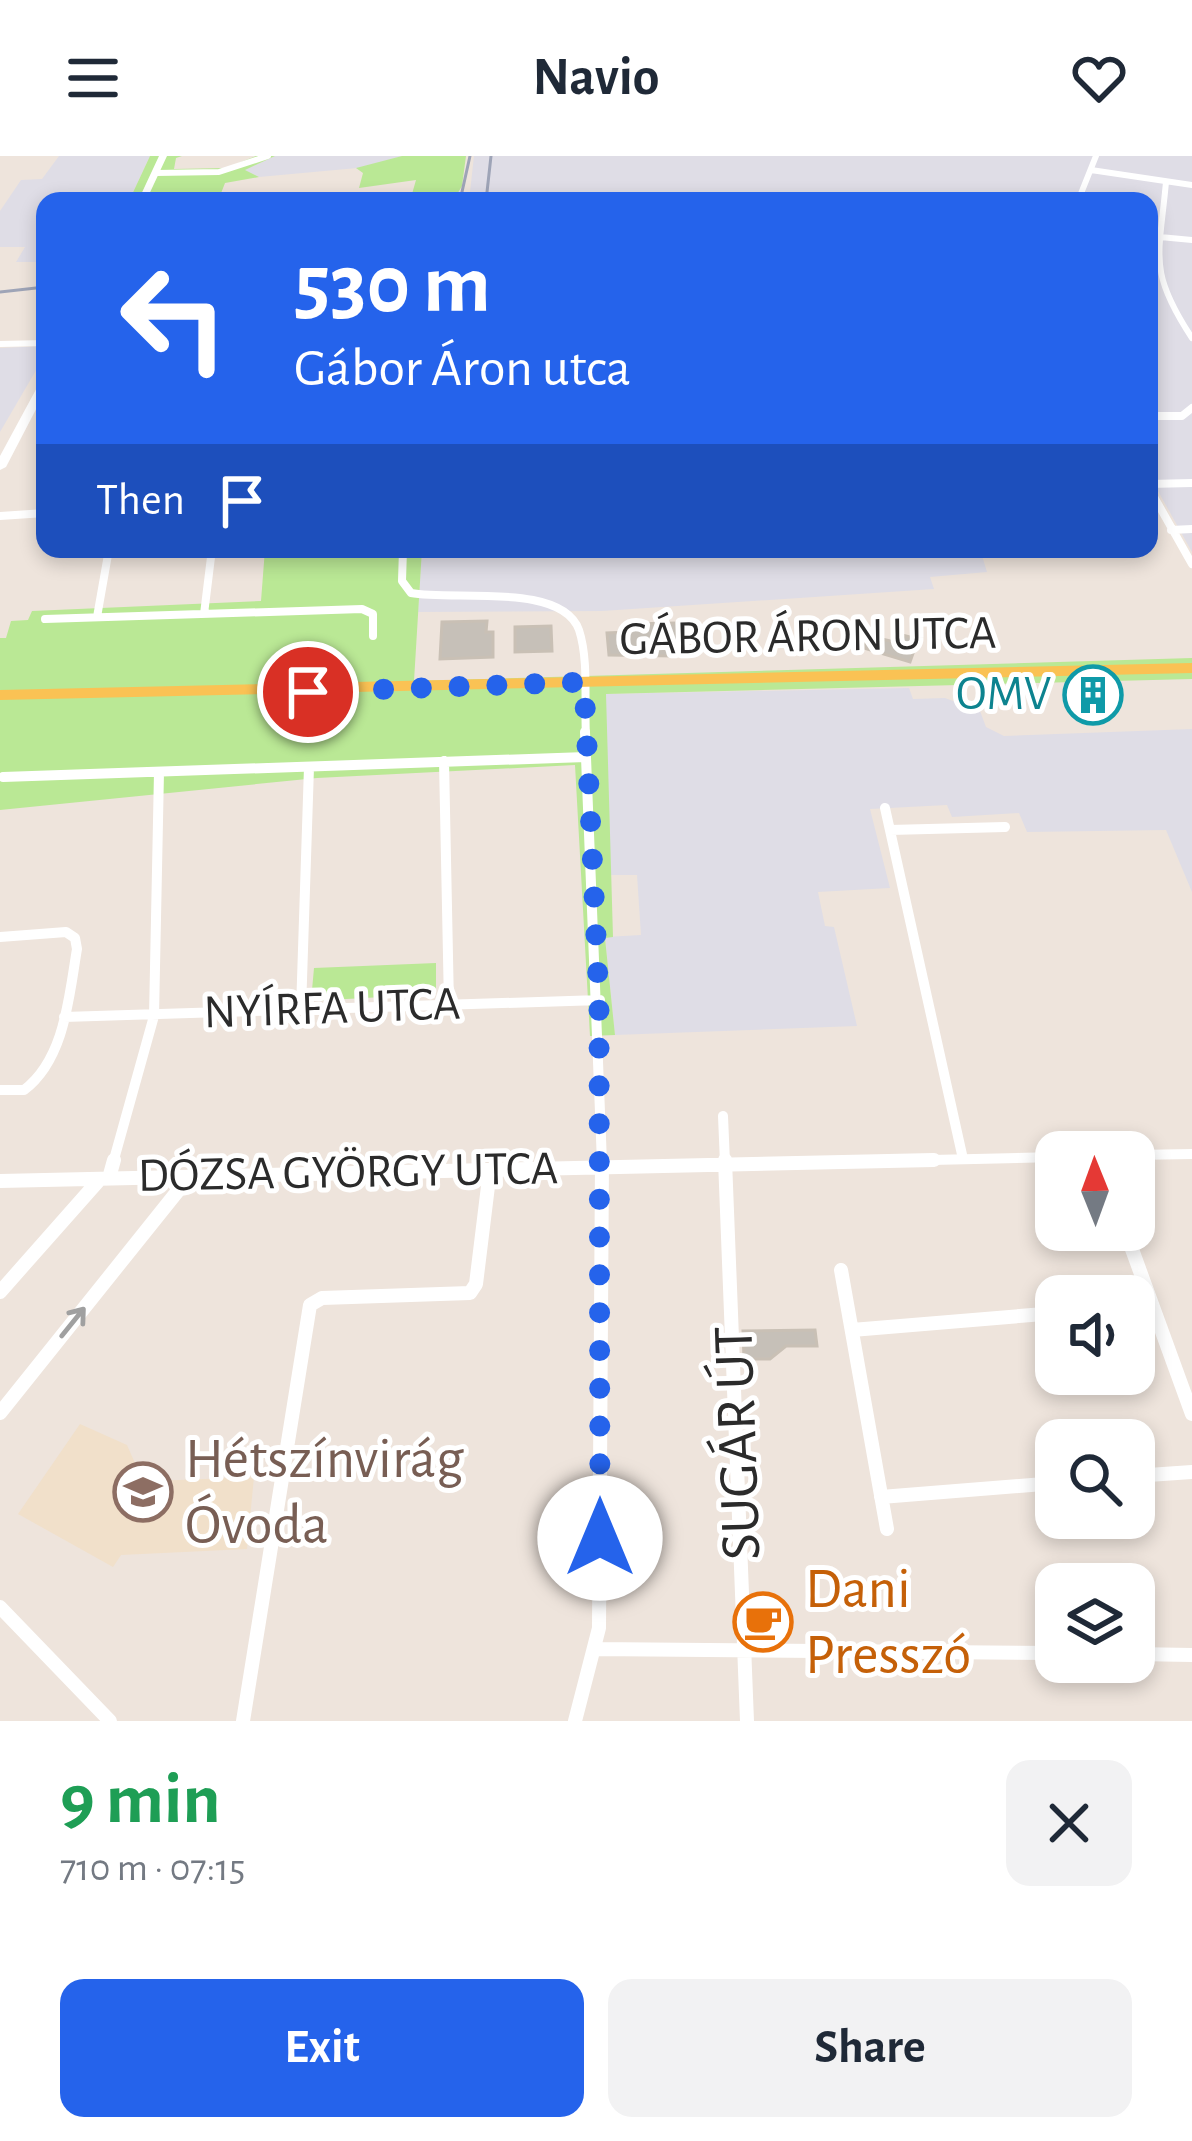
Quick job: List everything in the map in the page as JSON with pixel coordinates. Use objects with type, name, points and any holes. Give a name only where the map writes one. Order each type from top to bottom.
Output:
[{"type":"main road","points":[[146,192],[163,156]]},
{"type":"main road","points":[[0,466],[36,399]]},
{"type":"main road","name":"GÁBOR ÁRON UTCA","points":[[0,697],[1192,668]]},
{"type":"street","points":[[156,173],[219,172],[268,156]]},
{"type":"street","points":[[1081,192],[1096,156]]},
{"type":"street","points":[[1090,170],[1192,185]]},
{"type":"street","points":[[1158,254],[1166,182]]},
{"type":"street","points":[[1160,237],[1192,240]]},
{"type":"street","points":[[1158,266],[1165,298],[1192,338]]},
{"type":"street","points":[[1158,298],[1165,298]]},
{"type":"street","points":[[1179,316],[1192,317]]},
{"type":"street","points":[[0,344],[36,343]]},
{"type":"street","points":[[1158,416],[1182,416],[1192,408]]},
{"type":"street","points":[[1158,485],[1192,483]]},
{"type":"street","points":[[1158,504],[1192,564]]},
{"type":"street","points":[[0,516],[36,514]]},
{"type":"street","points":[[1171,530],[1192,529]]},
{"type":"street","points":[[97,617],[107,558]]},
{"type":"street","points":[[204,614],[211,558]]},
{"type":"street","points":[[403,558],[402,581],[418,595],[533,599],[561,605],[579,628],[599,1000],[602,1167],[599,1628],[575,1721]]},
{"type":"street","points":[[45,619],[362,609],[373,614],[373,636]]},
{"type":"street","points":[[3,777],[586,757]]},
{"type":"street","points":[[444,761],[449,1005]]},
{"type":"street","points":[[302,1010],[309,767]]},
{"type":"street","points":[[0,1292],[104,1179],[154,1016],[159,772]]},
{"type":"street","points":[[884,808],[963,1159]]},
{"type":"street","points":[[890,830],[1005,827]]},
{"type":"street","points":[[0,938],[66,932],[75,938],[77,949],[64,1017],[39,1080],[24,1090],[0,1090]]},
{"type":"street","name":"NYÍRFA UTCA","points":[[64,1017],[599,1000]]},
{"type":"street","name":"SUGÁR ÚT","points":[[723,1116],[747,1721]]},
{"type":"street","points":[[1155,1155],[1192,1154]]},
{"type":"street","name":"DÓZSA GYÖRGY UTCA","points":[[0,1181],[1035,1157]]},
{"type":"street","points":[[243,1721],[310,1305],[322,1298],[470,1293],[476,1283],[490,1170]]},
{"type":"street","points":[[0,1413],[190,1177]]},
{"type":"street","points":[[841,1270],[887,1529]]},
{"type":"street","points":[[1155,1314],[1192,1414]]},
{"type":"street","points":[[852,1330],[1035,1315]]},
{"type":"street","points":[[1155,1475],[1192,1472]]},
{"type":"street","points":[[881,1497],[1035,1485]]},
{"type":"street","points":[[0,1607],[110,1721]]},
{"type":"street","points":[[594,1649],[1035,1654]]},
{"type":"street","points":[[1155,1654],[1192,1655]]},
{"type":"shaded area","points":[[59,156],[150,156],[133,192],[36,192],[36,262],[16,262],[25,247],[0,247],[0,211],[21,180],[42,179]]},
{"type":"shaded area","points":[[275,156],[402,156],[368,167],[259,177],[244,170]]},
{"type":"shaded area","points":[[474,156],[1192,156],[1192,552],[1158,491],[1158,192],[470,192]]},
{"type":"shaded area","points":[[36,346],[36,370],[0,432],[0,348]]},
{"type":"shaded area","points":[[421,558],[983,558],[987,572],[930,577],[934,589],[602,611],[418,612]]},
{"type":"shaded area","points":[[909,688],[913,699],[945,698],[980,711],[986,727],[1004,736],[1192,729],[1192,892],[1166,830],[1027,832],[1019,813],[952,817],[947,805],[870,809],[890,888],[818,892],[825,926],[834,927],[857,1026],[615,1035],[605,937],[641,935],[637,875],[610,875],[605,694]]},
{"type":"shaded area","name":"Hétszínvirág Óvoda","points":[[80,1424],[127,1445],[138,1470],[129,1482],[254,1477],[247,1549],[121,1555],[113,1567],[18,1514]]},
{"type":"green space","points":[[150,156],[182,156],[176,158],[174,169],[226,168],[256,156],[275,156],[245,170],[259,177],[225,183],[222,192],[133,192]]},
{"type":"green space","points":[[402,156],[466,156],[458,192],[413,192],[416,180],[359,188],[363,173],[356,168]]},
{"type":"green space","points":[[264,558],[421,558],[414,681],[1192,658],[1192,679],[606,694],[613,937],[605,938],[615,1035],[590,1036],[575,765],[317,778],[0,810],[0,638],[6,638],[11,621],[28,620],[32,611],[261,601]]},
{"type":"green space","points":[[436,963],[436,994],[311,1001],[314,968]]},
{"type":"building","points":[[487,621],[486,632],[493,632],[493,657],[440,659],[442,622]]},
{"type":"building","points":[[676,623],[680,647],[673,647],[674,656],[609,655],[607,633],[630,632],[630,624]]},
{"type":"building","points":[[551,626],[552,651],[515,652],[515,627]]},
{"type":"building","points":[[902,635],[918,639],[910,662],[864,648],[869,636],[899,643]]},
{"type":"building","points":[[815,1330],[817,1346],[786,1346],[770,1359],[744,1359],[743,1331]]},
{"type":"railway","points":[[462,192],[470,156]]},
{"type":"railway","points":[[487,192],[491,156]]},
{"type":"railway","points":[[0,292],[36,288]]},
{"type":"place","name":"OMV","points":[[1093,695]]},
{"type":"place","name":"Hétszínvirág Óvoda","points":[[143,1492]]},
{"type":"place","name":"Dani Presszó","points":[[763,1622]]},
{"type":"route","points":[[308,692],[584,682],[602,1151],[600,1538]]}]
